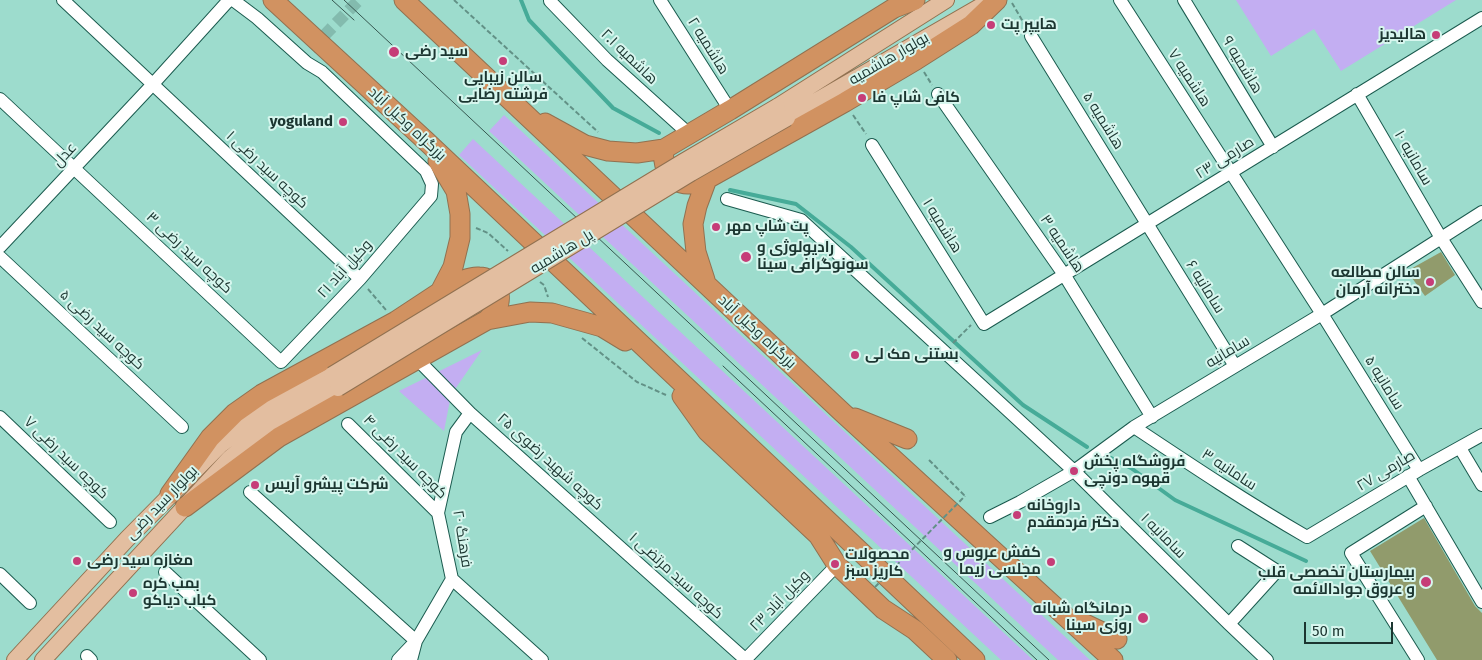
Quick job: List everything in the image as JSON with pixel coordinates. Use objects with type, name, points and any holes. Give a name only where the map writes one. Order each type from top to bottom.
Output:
[{"type":"highway","name":"بزرگراه وکیل آباد","points":[[273,0],[426,141],[975,660]]},
{"type":"highway","name":"بزرگراه وکیل آباد","points":[[404,0],[843,413],[1113,660]]},
{"type":"highway","points":[[519,108],[585,145],[608,152],[637,153],[664,149],[730,110],[891,4],[915,0]]},
{"type":"highway","points":[[664,149],[664,164],[670,177],[688,185],[707,179],[916,60],[971,25],[997,0]]},
{"type":"highway","points":[[426,141],[456,191],[460,214],[460,238],[454,267],[440,292]]},
{"type":"highway","points":[[706,284],[696,252],[693,224],[697,206],[707,179]]},
{"type":"highway","points":[[170,494],[210,438],[235,413],[262,394],[396,321],[440,292],[479,276],[491,279],[497,286],[500,298],[497,308],[487,320]]},
{"type":"highway","points":[[185,508],[279,437],[487,320],[530,312],[552,313],[602,327],[656,360],[707,431],[818,535],[837,565],[883,609],[915,630],[947,660]]},
{"type":"highway","points":[[843,413],[907,440]]},
{"type":"highway","points":[[1062,613],[1117,639]]},
{"type":"main road","name":"بولوار هاشمیه","points":[[782,113],[946,0]]},
{"type":"main road","name":"بولوار هاشمیه","points":[[782,113],[992,0]]},
{"type":"main road","name":"پل هاشمیه","points":[[335,381],[782,113]]},
{"type":"main road","name":"بولوار سید رضی","points":[[15,660],[170,494],[220,444],[268,409],[335,381]]},
{"type":"main road","name":"بولوار سید رضی","points":[[43,660],[230,458],[276,421],[335,381]]},
{"type":"street","name":"کوچه سید رضی ۱","points":[[63,0],[360,279]]},
{"type":"street","name":"عدل","points":[[0,247],[230,0]]},
{"type":"street","name":"۲۱ وکیل آباد","points":[[234,0],[258,18],[306,63],[322,72],[426,171],[432,184],[431,196],[360,279],[281,362]]},
{"type":"street","name":"هاشمیه ۲","points":[[660,0],[730,110]]},
{"type":"street","name":"هاشمیه ۷","points":[[1120,0],[1322,314]]},
{"type":"street","name":"هاشمیه ۹","points":[[1184,0],[1273,147]]},
{"type":"street","name":"هاشمیه ۲.۱","points":[[550,1],[607,60],[689,134]]},
{"type":"street","name":"صارمی ۲۳","points":[[982,321],[1065,276],[1482,18]]},
{"type":"street","name":"هاشمیه ۵","points":[[1031,36],[1148,224]]},
{"type":"street","name":"هاشمیه ۳","points":[[938,94],[1065,276],[1152,417]]},
{"type":"street","name":"سامانیه ۱۰","points":[[1357,94],[1441,238],[1482,302]]},
{"type":"street","name":"کوچه سید رضی ۳","points":[[0,100],[281,362]]},
{"type":"street","name":"هاشمیه ۱","points":[[872,145],[982,321]]},
{"type":"street","name":"سامانیه ۱","points":[[727,199],[801,220],[1074,471],[1267,660]]},
{"type":"street","name":"سامانیه","points":[[990,517],[1074,471],[1134,427],[1322,314],[1482,212]]},
{"type":"street","name":"سامانیه ۶","points":[[1148,224],[1235,366]]},
{"type":"street","name":"کوچه سید رضی ۵","points":[[0,257],[182,427]]},
{"type":"street","name":"سامانیه ۵","points":[[1322,314],[1414,473],[1426,506],[1482,602]]},
{"type":"street","name":"کوچه شهید رضوی ۲۵","points":[[418,360],[470,413],[608,536]]},
{"type":"street","name":"فرهنگ ۲۰","points":[[398,660],[416,641],[452,579],[438,513],[456,432],[470,413]]},
{"type":"street","name":"کوچه سید رضی ۷","points":[[0,417],[110,522]]},
{"type":"street","name":"کوچه سید رضی ۴","points":[[348,424],[438,513]]},
{"type":"street","name":"سامانیه ۳","points":[[1134,427],[1268,515],[1307,537]]},
{"type":"street","name":"صارمی ۲۷","points":[[1307,537],[1482,435]]},
{"type":"street","points":[[1460,448],[1482,485]]},
{"type":"street","points":[[250,492],[416,641],[410,660]]},
{"type":"street","points":[[1418,660],[1351,553],[1426,506]]},
{"type":"street","name":"کوچه سید مرتضی ۱","points":[[608,536],[746,660]]},
{"type":"street","points":[[1229,624],[1277,571],[1238,546]]},
{"type":"street","name":"۲۳ وکیل آباد","points":[[746,660],[837,565]]},
{"type":"street","points":[[165,572],[260,660]]},
{"type":"street","points":[[0,574],[30,603]]},
{"type":"street","points":[[452,579],[542,660]]},
{"type":"path","points":[[454,0],[599,133]]},
{"type":"path","points":[[1011,0],[1031,36]]},
{"type":"path","points":[[916,60],[938,94]]},
{"type":"path","points":[[844,102],[872,145]]},
{"type":"path","points":[[360,279],[396,321]]},
{"type":"path","points":[[944,351],[982,321]]},
{"type":"path","points":[[875,587],[965,496],[929,460]]},
{"type":"shaded area","points":[[1236,0],[1456,0],[1341,71],[1314,29],[1271,56]]},
{"type":"shaded area","points":[[504,115],[1090,660],[1058,660],[489,131]]},
{"type":"shaded area","points":[[473,139],[1033,660],[1001,660],[459,155]]},
{"type":"shaded area","points":[[482,350],[451,395],[444,431],[399,391]]},
{"type":"building","name":"سالن مطالعه دخترانه آرمان","points":[[1441,252],[1455,275],[1425,296],[1407,271]]},
{"type":"building","name":"بیمارستان تخصصی قلب و عروق جوادالائمه","points":[[1424,518],[1475,606],[1482,613],[1482,660],[1437,660],[1370,551]]},
{"type":"waterway","points":[[521,0],[529,20],[613,108],[659,133]]},
{"type":"waterway","points":[[730,190],[796,204],[851,247],[1023,405],[1087,447]]},
{"type":"waterway","points":[[1103,454],[1131,468],[1175,500],[1306,561]]},
{"type":"tunnel","points":[[311,49],[359,0]]},
{"type":"tram line","points":[[332,0],[354,20]]},
{"type":"tram line","points":[[344,0],[1049,660]]},
{"type":"tram line","points":[[723,366],[1037,660]]},
{"type":"place","name":"هایپر پت","points":[[991,25]]},
{"type":"place","name":"هالیدیز","points":[[1436,35]]},
{"type":"place","name":"سید رضی","points":[[394,52]]},
{"type":"place","name":"سالن زیبایی فرشته رضایی","points":[[503,61]]},
{"type":"place","name":"کافی شاپ فا","points":[[862,98]]},
{"type":"place","name":"yoguland","points":[[343,122]]},
{"type":"place","name":"پت شاپ مهر","points":[[716,227]]},
{"type":"place","name":"رادیولوژی و سونوگرافی سینا","points":[[746,257]]},
{"type":"place","name":"سالن مطالعه دخترانه آرمان","points":[[1430,282]]},
{"type":"place","name":"بستنی مک لی","points":[[855,355]]},
{"type":"place","name":"فروشگاه پخش قهوه دونچی","points":[[1074,471]]},
{"type":"place","name":"شرکت پیشرو آریس","points":[[255,485]]},
{"type":"place","name":"داروخانه دكتر فردمقدم","points":[[1017,515]]},
{"type":"place","name":"مغازه سید رضی","points":[[77,561]]},
{"type":"place","name":"کفش عروس و مجلسی زیما","points":[[1051,562]]},
{"type":"place","name":"محصولات کاریز سبز","points":[[835,564]]},
{"type":"place","name":"بیمارستان تخصصی قلب و عروق جوادالائمه","points":[[1426,582]]},
{"type":"place","name":"بمب کره کباب دیاکو","points":[[133,593]]},
{"type":"place","name":"درمانگاه شبانه روزی سینا","points":[[1143,618]]}]
